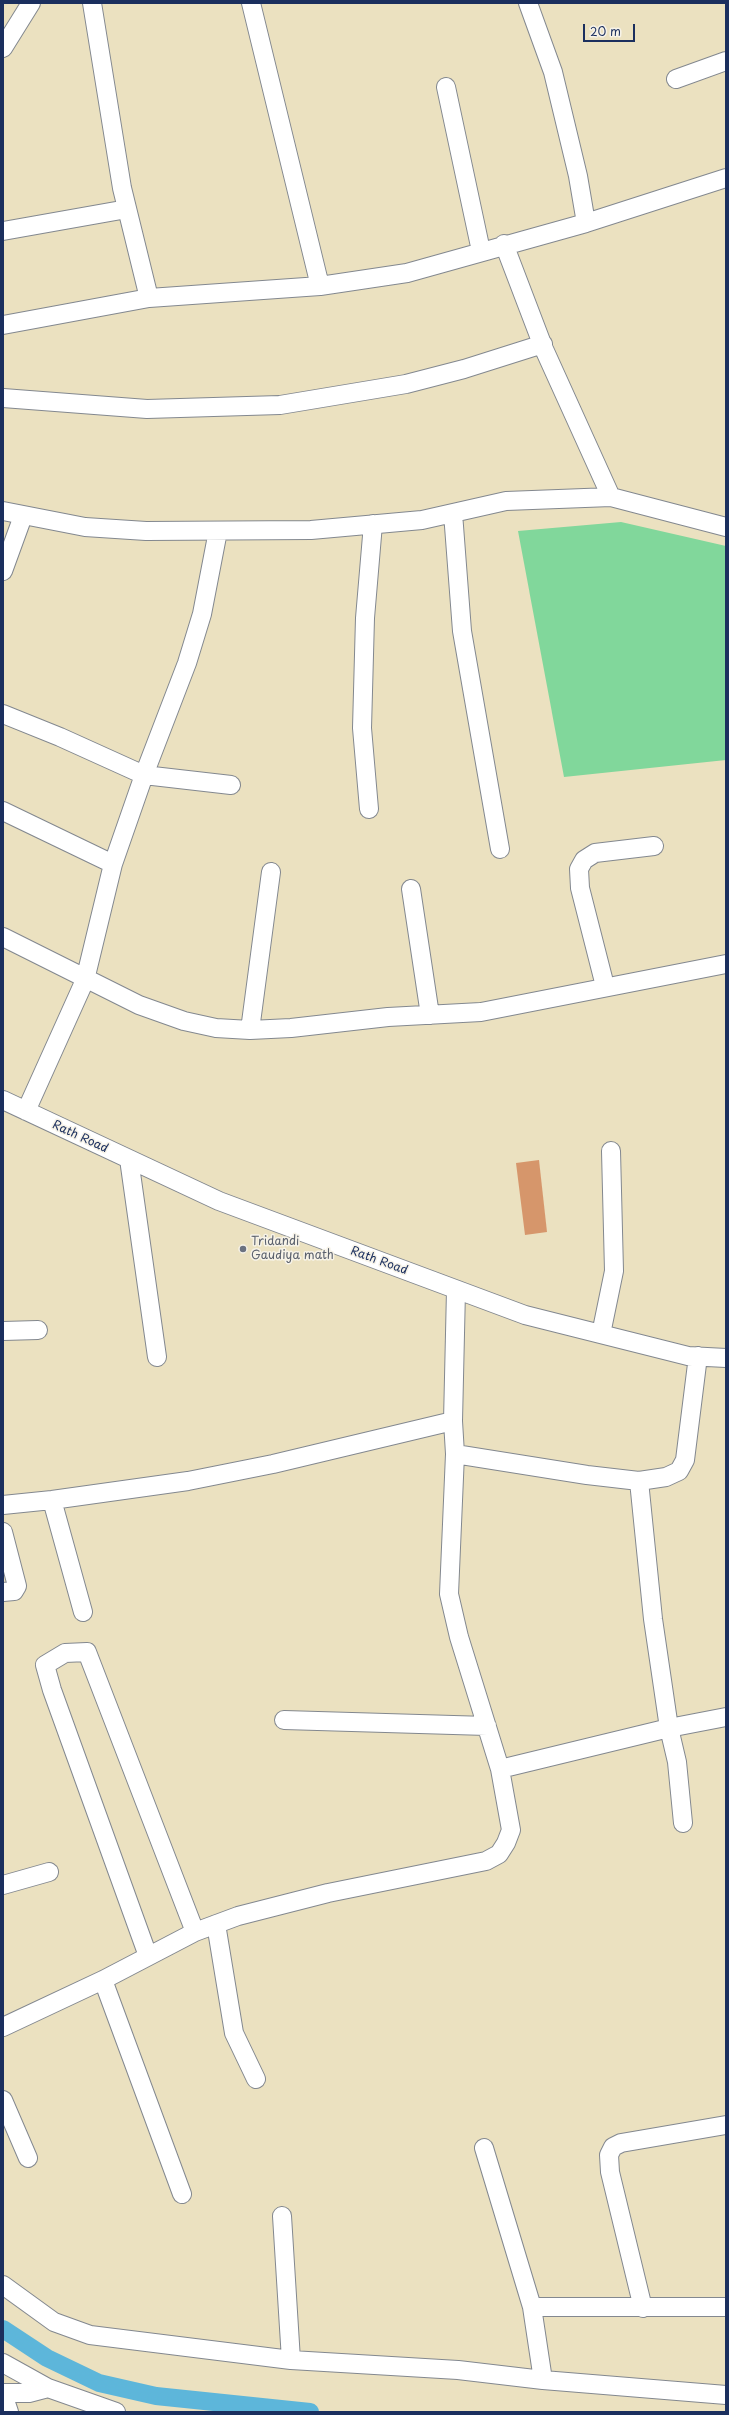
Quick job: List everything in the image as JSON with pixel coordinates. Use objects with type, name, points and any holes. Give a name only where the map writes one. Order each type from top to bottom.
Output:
[{"type":"street","points":[[92,3],[127,209],[148,298]]},
{"type":"street","points":[[251,3],[320,286]]},
{"type":"street","points":[[528,3],[553,72],[578,176],[586,223]]},
{"type":"street","points":[[3,48],[22,7]]},
{"type":"street","points":[[676,79],[726,60]]},
{"type":"street","points":[[446,87],[481,251]]},
{"type":"street","points":[[3,326],[148,298],[320,286],[407,273],[504,244],[586,223],[726,178]]},
{"type":"street","points":[[3,231],[127,209]]},
{"type":"street","points":[[504,244],[543,344],[611,497]]},
{"type":"street","points":[[3,398],[147,409],[280,405],[406,384],[464,369],[543,344]]},
{"type":"street","points":[[3,511],[23,516],[93,527],[146,531],[311,530],[422,520],[506,501],[611,497],[726,528]]},
{"type":"street","points":[[453,513],[462,631],[500,849]]},
{"type":"street","points":[[3,571],[23,516]]},
{"type":"street","points":[[369,809],[362,728],[365,618],[373,524]]},
{"type":"street","points":[[26,1111],[85,980],[113,864],[144,775],[187,663],[202,614],[218,531]]},
{"type":"street","points":[[3,714],[144,775],[231,785]]},
{"type":"street","points":[[3,811],[113,864]]},
{"type":"street","points":[[605,986],[580,888],[579,869],[584,860],[595,853],[654,846]]},
{"type":"street","points":[[250,1030],[271,872]]},
{"type":"street","points":[[411,889],[430,1015]]},
{"type":"street","points":[[3,937],[85,980],[139,1005],[184,1021],[216,1028],[250,1030],[481,1012],[513,1007],[605,986],[726,964]]},
{"type":"street","name":"Rath Road","points":[[3,1100],[219,1201],[526,1315],[688,1356],[726,1358]]},
{"type":"street","points":[[601,1334],[614,1271],[610,1151]]},
{"type":"street","points":[[129,1159],[157,1357]]},
{"type":"street","points":[[3,2027],[103,1980],[195,1932],[216,1924],[238,1916],[328,1893],[486,1861],[499,1854],[506,1843],[511,1830],[500,1769],[459,1636],[449,1594],[455,1454],[453,1421],[456,1290]]},
{"type":"street","points":[[3,1331],[38,1330]]},
{"type":"street","points":[[455,1454],[586,1475],[639,1481],[666,1477],[679,1471],[685,1460],[698,1356]]},
{"type":"street","points":[[3,1505],[52,1500],[188,1480],[242,1470],[453,1421]]},
{"type":"street","points":[[639,1481],[653,1619],[669,1728],[677,1762],[683,1824]]},
{"type":"street","points":[[52,1500],[83,1612]]},
{"type":"street","points":[[3,1532],[17,1586],[14,1591],[3,1592]]},
{"type":"street","points":[[148,1956],[52,1690],[45,1664],[64,1653],[86,1652],[195,1932]]},
{"type":"street","points":[[500,1769],[669,1728],[725,1719]]},
{"type":"street","points":[[284,1720],[486,1726]]},
{"type":"street","points":[[3,1885],[49,1872]]},
{"type":"street","points":[[216,1924],[234,2033],[256,2079]]},
{"type":"street","points":[[103,1980],[182,2194]]},
{"type":"street","points":[[3,2100],[28,2158]]},
{"type":"street","points":[[643,2308],[610,2172],[609,2155],[613,2147],[620,2143],[726,2125]]},
{"type":"street","points":[[484,2148],[532,2307],[543,2380]]},
{"type":"street","points":[[282,2216],[291,2360]]},
{"type":"street","points":[[3,2284],[54,2322],[90,2335],[291,2360],[458,2370],[543,2380],[726,2395]]},
{"type":"street","points":[[532,2307],[726,2307]]},
{"type":"street","points":[[3,2363],[48,2388],[116,2412]]},
{"type":"street","points":[[9,2412],[3,2393],[29,2393],[48,2388]]},
{"type":"green space","points":[[621,522],[726,546],[726,760],[564,777],[518,531]]},
{"type":"building","points":[[539,1160],[547,1232],[525,1235],[516,1163]]},
{"type":"waterway","points":[[3,2329],[47,2358],[99,2383],[156,2396],[310,2412]]},
{"type":"place","name":"Tridandi Gaudiya math","points":[[243,1249]]}]
